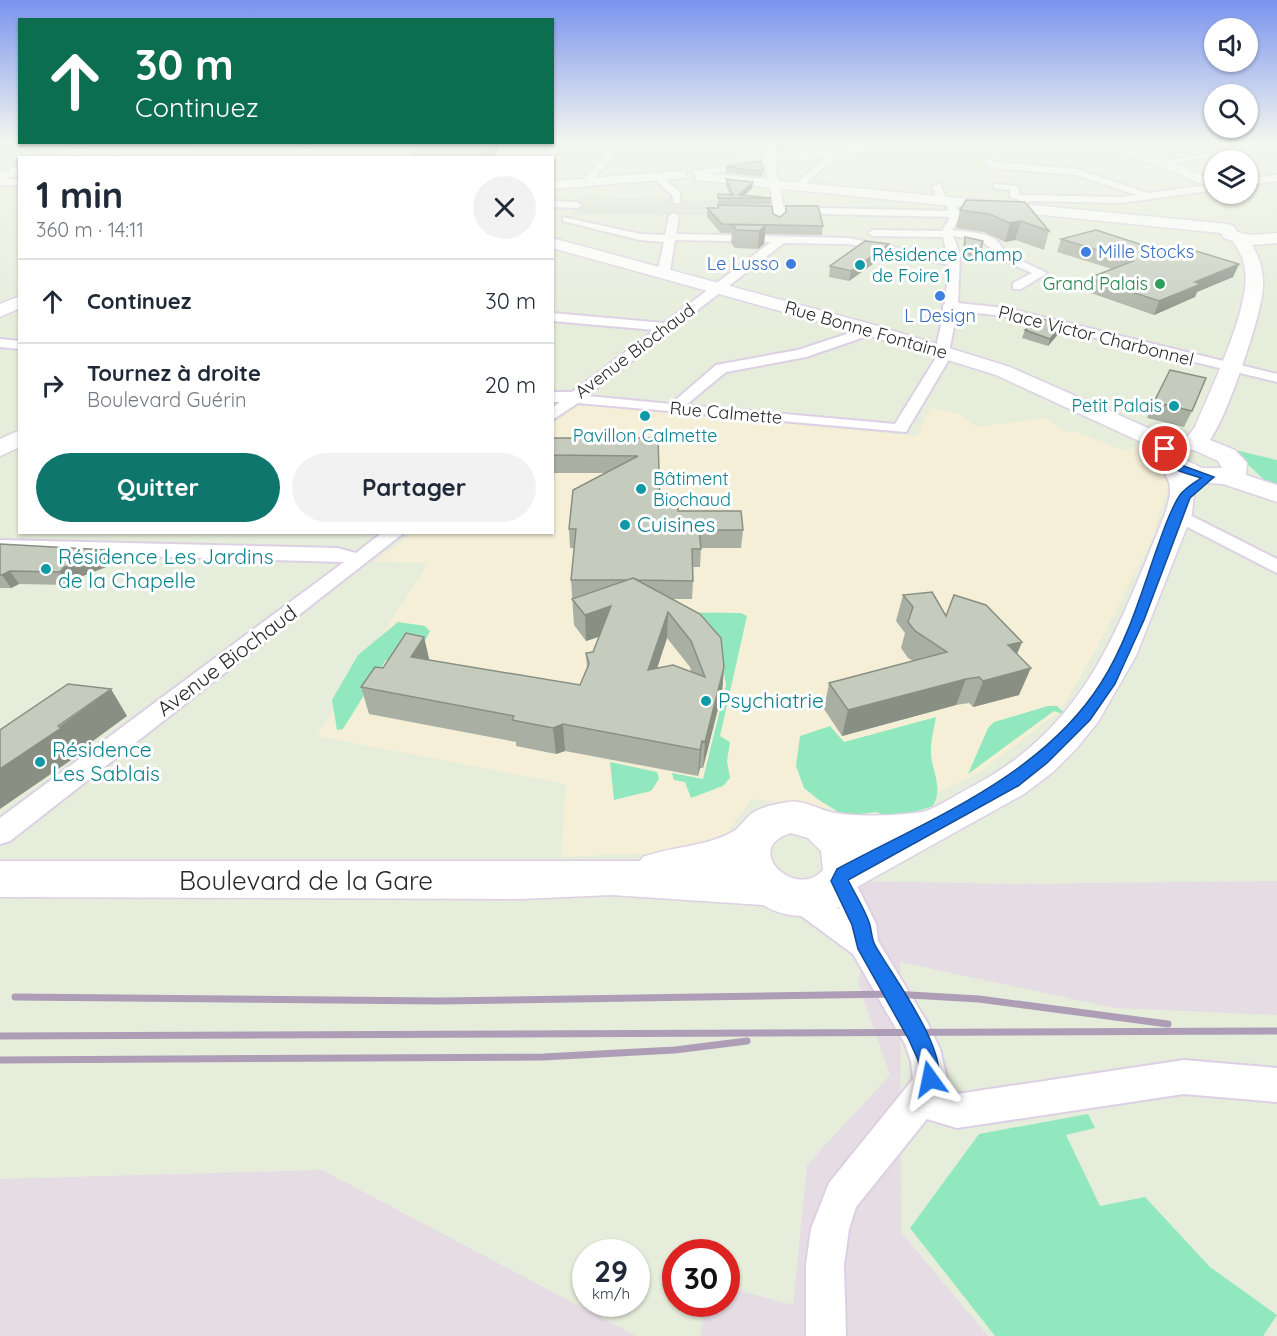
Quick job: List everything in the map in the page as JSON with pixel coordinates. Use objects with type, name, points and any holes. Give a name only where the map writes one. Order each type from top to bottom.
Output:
[{"type":"main road","points":[[944,205],[973,205]]},
{"type":"main road","points":[[611,877],[823,894],[841,878],[1012,782],[1042,759],[1085,716],[1108,684],[1138,620],[1197,478],[1205,446],[1215,439],[1236,369],[1266,297],[1266,279],[1250,232],[1040,211],[1026,205]]},
{"type":"main road","name":"Rue Bonne Fontaine","points":[[554,244],[871,330],[1002,371],[1197,478],[1269,491]]},
{"type":"main road","points":[[0,311],[18,302]]},
{"type":"main road","points":[[0,450],[18,438]]},
{"type":"main road","points":[[1197,478],[1235,463],[1205,446]]},
{"type":"main road","points":[[783,892],[751,866],[750,842],[757,831],[778,818],[805,819],[826,829],[865,832],[930,826]]},
{"type":"main road","points":[[826,829],[842,850],[845,863],[841,878]]},
{"type":"main road","points":[[611,877],[680,865],[750,842]]},
{"type":"main road","name":"Boulevard de la Gare","points":[[0,879],[521,880],[611,877]]},
{"type":"street","points":[[777,205],[777,215]]},
{"type":"street","points":[[838,205],[849,241]]},
{"type":"street","points":[[942,352],[954,263],[954,251],[946,233],[947,226],[955,217],[949,206]]},
{"type":"street","points":[[565,219],[640,237],[671,238],[715,223],[777,215],[843,220],[949,206],[1038,215],[1040,211]]},
{"type":"street","points":[[661,273],[664,271],[674,216]]},
{"type":"street","points":[[715,223],[781,240],[849,241],[954,263]]},
{"type":"street","points":[[873,233],[946,233],[985,238],[996,243],[1000,255],[1041,273],[1017,286]]},
{"type":"street","name":"Avenue Biochaud","points":[[554,413],[781,240]]},
{"type":"street","name":"Place Victor Charbonnel","points":[[950,306],[1005,312],[1277,378]]},
{"type":"street","points":[[554,318],[665,327]]},
{"type":"street","points":[[677,408],[679,403],[721,368],[801,354],[871,330]]},
{"type":"street","points":[[0,343],[18,345]]},
{"type":"street","name":"Rue Calmette","points":[[554,397],[900,429],[944,356],[942,352]]},
{"type":"street","points":[[1197,478],[1277,567]]},
{"type":"street","points":[[77,546],[91,534]]},
{"type":"street","name":"Avenue Biochaud","points":[[0,833],[393,534]]},
{"type":"street","points":[[0,546],[77,546],[336,554],[360,560]]},
{"type":"street","points":[[826,1336],[825,1265],[830,1229],[842,1196],[924,1097],[930,1079],[928,1060],[916,1033],[864,944],[861,924],[841,878]]},
{"type":"street","points":[[783,892],[864,944]]},
{"type":"street","points":[[924,1097],[938,1106],[957,1111],[1184,1077],[1277,1085]]},
{"type":"shaded area","points":[[577,205],[718,205],[718,215],[573,214]]},
{"type":"shaded area","points":[[584,405],[917,436],[931,407],[960,414],[976,427],[1046,418],[1065,433],[1074,431],[1125,451],[1145,442],[1170,480],[1152,540],[1094,653],[1060,711],[979,773],[893,813],[829,809],[752,799],[726,833],[675,852],[561,857],[566,784],[317,736],[428,563],[374,562],[412,534],[554,534],[554,423],[575,407]]},
{"type":"shaded area","points":[[856,881],[1011,884],[1277,881],[1277,1015],[1115,1008],[900,962],[901,1232],[988,1336],[700,1336],[704,1317],[740,1317],[740,1291],[793,1305],[807,1165],[890,1075],[858,983],[872,932]]},
{"type":"shaded area","points":[[322,1170],[572,1302],[572,1317],[600,1317],[636,1336],[0,1336],[0,1179]]},
{"type":"green space","points":[[1231,449],[1277,460],[1277,483],[1270,485]]},
{"type":"green space","points":[[655,612],[741,613],[747,616],[720,736],[730,742],[727,761],[730,778],[723,786],[691,798],[685,782],[674,780],[672,773],[703,779],[726,685],[723,667],[675,624],[652,618]]},
{"type":"green space","points":[[398,622],[425,626],[430,631],[416,658],[386,660],[343,729],[337,730],[332,700],[358,655]]},
{"type":"green space","points":[[1048,706],[1057,706],[1066,715],[1054,711],[968,774],[988,728],[994,722]]},
{"type":"green space","points":[[936,717],[931,750],[937,787],[933,806],[893,819],[876,812],[845,816],[804,788],[796,766],[800,736],[830,726],[844,742]]},
{"type":"green space","points":[[610,762],[657,772],[659,779],[651,791],[614,800]]},
{"type":"green space","points":[[1088,1114],[1095,1128],[1066,1135],[1100,1206],[1145,1197],[1210,1267],[1277,1315],[1263,1336],[995,1336],[910,1228],[979,1134]]},
{"type":"building","points":[[718,205],[772,206],[773,214],[780,217],[786,212],[786,206],[818,206],[823,226],[722,224],[707,208],[718,208]]},
{"type":"building","points":[[963,205],[1028,205],[1049,231],[1021,221],[1010,223],[989,214],[960,210]]},
{"type":"building","points":[[732,225],[766,225],[759,231],[737,230]]},
{"type":"building","points":[[1096,230],[1161,251],[1176,245],[1239,264],[1195,282],[1201,284],[1159,301],[1089,278],[1133,261],[1061,239]]},
{"type":"building","points":[[965,237],[983,241],[979,255],[964,253]]},
{"type":"building","points":[[865,241],[889,244],[851,271],[830,266]]},
{"type":"building","points":[[1042,319],[1063,324],[1050,339],[1025,330]]},
{"type":"building","points":[[1170,370],[1206,378],[1192,411],[1154,402]]},
{"type":"building","points":[[554,438],[658,438],[660,504],[678,504],[678,511],[741,511],[743,530],[699,530],[701,549],[692,549],[693,581],[633,578],[627,580],[571,580],[576,529],[569,529],[573,490],[638,456],[554,455]]},
{"type":"building","points":[[0,544],[107,550],[64,567],[60,572],[10,571],[0,575]]},
{"type":"building","points":[[633,578],[700,614],[721,638],[724,667],[705,742],[702,741],[700,750],[563,724],[553,728],[512,720],[514,716],[361,687],[375,667],[383,668],[406,633],[424,637],[411,657],[580,685],[589,664],[586,653],[593,652],[611,606],[585,615],[572,599]],"holes":[[[668,612],[691,641],[705,677],[673,665],[648,670]]]},
{"type":"building","points":[[932,592],[946,616],[954,595],[986,605],[1022,642],[1008,645],[1031,668],[983,681],[979,677],[966,679],[848,710],[829,683],[947,652],[915,631],[908,622],[913,607],[903,595]]},
{"type":"building","points":[[68,684],[111,689],[58,726],[61,728],[0,769],[0,730]]},
{"type":"railway","points":[[15,997],[439,1001],[893,994],[979,999],[1168,1024]]},
{"type":"railway","points":[[0,1036],[1277,1031]]},
{"type":"railway","points":[[0,1060],[543,1057],[675,1050],[747,1041]]},
{"type":"place","name":"Mille Stocks","points":[[1086,252]]},
{"type":"place","name":"Le Lusso","points":[[791,264]]},
{"type":"place","name":"Résidence Champ de Foire 1","points":[[860,265]]},
{"type":"place","name":"Grand Palais","points":[[1160,284]]},
{"type":"place","name":"L Design","points":[[940,296]]},
{"type":"place","name":"Petit Palais","points":[[1174,406]]},
{"type":"place","name":"Pavillon Calmette","points":[[645,416]]},
{"type":"place","name":"Bâtiment Biochaud","points":[[641,489]]},
{"type":"place","name":"Cuisines","points":[[625,525]]},
{"type":"place","name":"Résidence Les Jardins de la Chapelle","points":[[46,569]]},
{"type":"place","name":"Psychiatrie","points":[[706,701]]},
{"type":"place","name":"Résidence Les Sablais","points":[[40,762]]},
{"type":"route","points":[[930,1079],[928,1060],[916,1033],[864,944],[861,924],[840,881],[843,874],[930,826],[960,813],[1012,782],[1042,759],[1085,716],[1108,684],[1138,620],[1167,538],[1185,496],[1209,477],[1177,467],[1166,458],[1165,449]]}]
